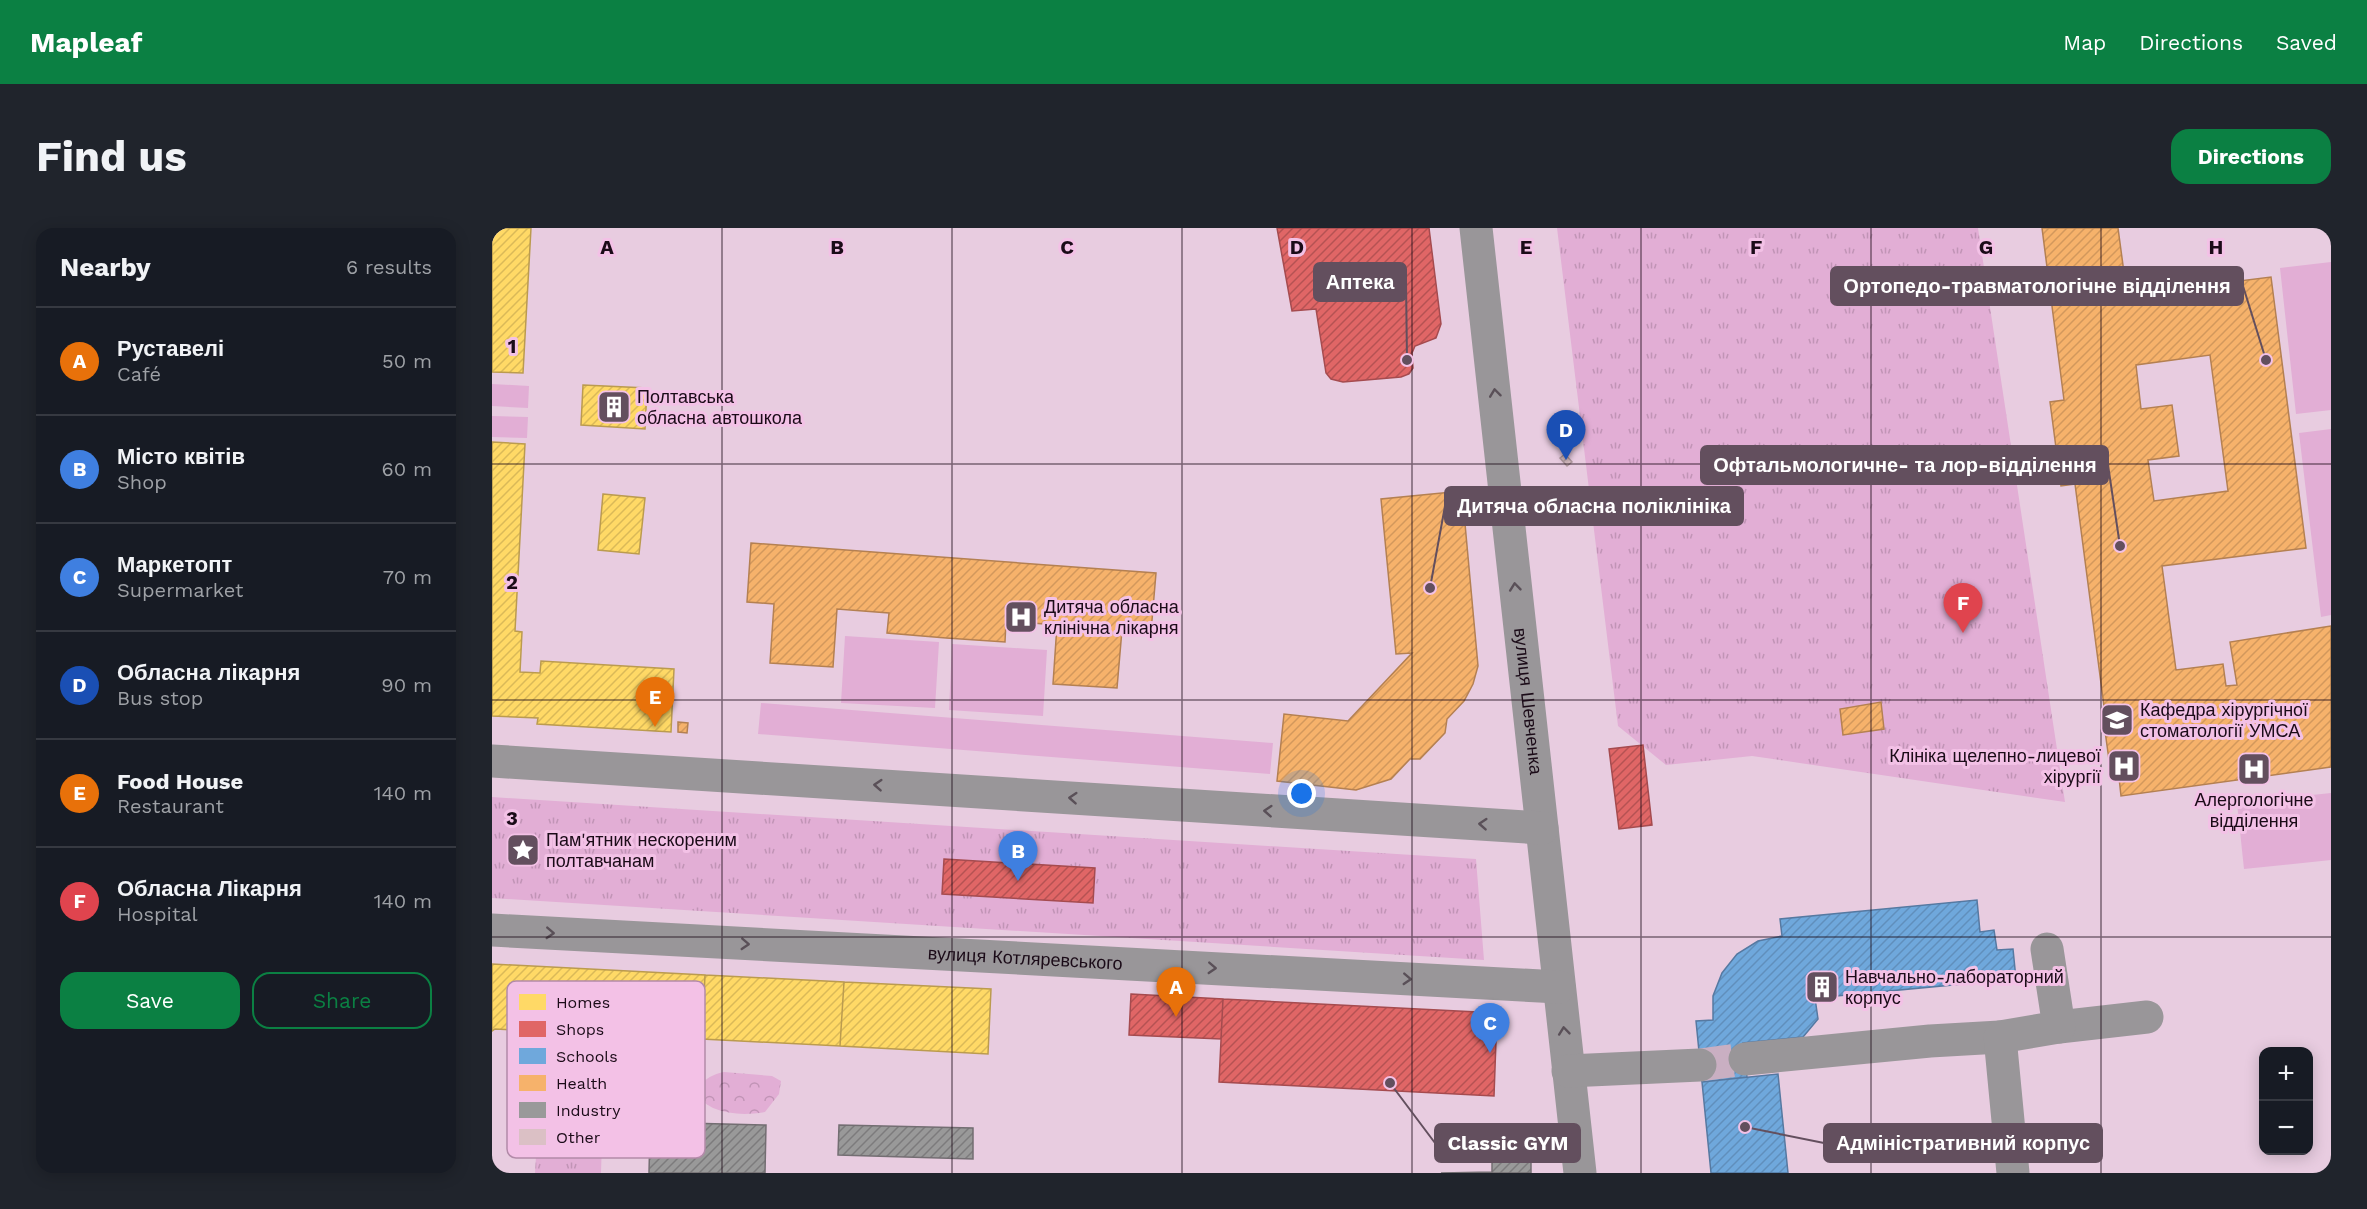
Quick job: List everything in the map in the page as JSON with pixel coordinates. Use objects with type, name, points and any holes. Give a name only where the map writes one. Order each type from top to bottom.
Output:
[{"type":"street","name":"вулиця Шевченка","points":[[1476,228],[1580,1173]]},
{"type":"street","points":[[492,761],[1542,828]]},
{"type":"street","name":"вулиця Котляревського","points":[[492,930],[1559,987]]},
{"type":"street","points":[[2047,949],[2059,1027]]},
{"type":"street","points":[[1745,1059],[1930,1041],[2000,1037],[2059,1027],[2146,1017]]},
{"type":"street","points":[[2000,1037],[2013,1173]]},
{"type":"street","points":[[1568,1071],[1700,1065]]},
{"type":"green space","points":[[1557,228],[1978,228],[2065,802],[1752,756],[1666,765],[1618,726]]},
{"type":"green space","points":[[2331,262],[2331,410],[2296,414],[2280,268]]},
{"type":"green space","points":[[492,384],[529,386],[528,408],[492,406]]},
{"type":"green space","points":[[492,416],[528,417],[527,438],[492,437]]},
{"type":"green space","points":[[2331,429],[2331,615],[2321,617],[2299,433]]},
{"type":"green space","points":[[845,636],[939,642],[935,708],[841,703]]},
{"type":"green space","points":[[952,644],[1047,650],[1043,716],[949,710]]},
{"type":"green space","points":[[761,703],[1273,743],[1270,774],[758,734]]},
{"type":"green space","points":[[2331,793],[2331,860],[2244,869],[2237,803]]},
{"type":"green space","points":[[492,797],[1476,859],[1484,960],[492,898]]},
{"type":"green space","points":[[724,1072],[772,1076],[781,1081],[779,1094],[765,1112],[739,1114],[713,1108],[705,1103],[705,1081]]},
{"type":"green space","points":[[536,1158],[601,1158],[601,1173],[535,1173]]},
{"type":"building: Homes","points":[[492,228],[531,228],[523,373],[492,372]]},
{"type":"building: Homes","name":"Полтавська обласна автошкола","points":[[583,385],[647,388],[645,429],[581,425]]},
{"type":"building: Homes","points":[[492,442],[525,444],[515,631],[522,632],[520,672],[540,673],[541,661],[674,669],[671,732],[537,724],[538,718],[492,716]]},
{"type":"building: Homes","points":[[603,494],[645,498],[639,554],[598,550]]},
{"type":"building: Homes","points":[[492,964],[705,975],[705,981],[507,981],[507,1030],[492,1031]]},
{"type":"building: Homes","points":[[705,975],[844,982],[840,1046],[705,1039]]},
{"type":"building: Homes","points":[[844,982],[991,989],[988,1054],[840,1046]]},
{"type":"building: Shops","points":[[1277,228],[1429,228],[1441,324],[1436,338],[1415,346],[1412,353],[1413,368],[1409,374],[1401,377],[1343,382],[1331,379],[1326,373],[1316,309],[1292,311]]},
{"type":"building: Shops","points":[[1643,745],[1652,825],[1619,829],[1609,749]]},
{"type":"building: Shops","points":[[944,859],[1095,868],[1093,903],[942,894]]},
{"type":"building: Shops","points":[[1131,994],[1223,999],[1221,1039],[1129,1035]]},
{"type":"building: Shops","points":[[1223,999],[1497,1013],[1494,1096],[1219,1082]]},
{"type":"building: Schools","name":"Навчально-лабораторний корпус","points":[[1977,900],[1980,932],[1994,930],[1997,950],[2013,949],[2016,979],[1815,998],[1818,1019],[1803,1037],[1743,1043],[1747,1077],[1702,1082],[1696,1021],[1713,1020],[1713,996],[1722,973],[1737,954],[1758,941],[1782,936],[1780,919]]},
{"type":"building: Schools","points":[[1778,1074],[1788,1173],[1711,1173],[1702,1082]]},
{"type":"building: Health","points":[[2042,228],[2118,228],[2127,295],[2271,277],[2306,548],[2162,566],[2176,670],[2223,664],[2226,686],[2237,685],[2230,642],[2331,626],[2331,767],[2121,796],[2117,759],[2109,760],[2105,731],[2113,730],[2111,713],[2105,714],[2075,484],[2061,486],[2050,402],[2064,400]],"holes":[[[2210,355],[2228,491],[2154,501],[2148,460],[2179,456],[2172,405],[2141,409],[2136,365]]]},
{"type":"building: Health","points":[[1462,491],[1478,666],[1473,684],[1464,701],[1447,719],[1445,733],[1420,759],[1410,759],[1391,779],[1356,790],[1277,781],[1284,714],[1348,721],[1412,653],[1396,654],[1381,499]]},
{"type":"building: Health","name":"Дитяча обласна клінічна лікарня","points":[[751,543],[1156,573],[1151,632],[1122,630],[1117,688],[1053,684],[1057,625],[1006,621],[1005,642],[946,638],[887,633],[889,613],[837,609],[833,667],[770,663],[774,604],[747,602]]},
{"type":"building: Health","points":[[1881,702],[1884,729],[1843,735],[1840,709]]},
{"type":"building: Health","points":[[678,722],[688,723],[687,733],[678,732]]},
{"type":"building: Industry","points":[[705,1123],[766,1125],[765,1173],[649,1173],[649,1158],[705,1158]]},
{"type":"building: Industry","points":[[839,1125],[973,1128],[973,1159],[838,1155]]},
{"type":"building: Industry","points":[[1492,1156],[1531,1156],[1531,1173],[1441,1173],[1492,1172]]},
{"type":"building: Other","points":[[1565,454],[1572,462],[1567,466],[1560,458]]},
{"type":"tunnel","points":[[1700,1065],[1745,1059]]},
{"type":"place","name":"Аптека","points":[[1407,360]]},
{"type":"place","name":"Ортопедо-травматологічне відділення","points":[[2266,360]]},
{"type":"place","name":"Полтавська обласна автошкола","points":[[614,407]]},
{"type":"place","name":"Обласна лікарня","points":[[1566,460]]},
{"type":"place","name":"Офтальмологичне- та лор-відділення","points":[[2120,546]]},
{"type":"place","name":"Дитяча обласна поліклініка","points":[[1430,588]]},
{"type":"place","name":"Дитяча обласна клінічна лікарня","points":[[1021,617]]},
{"type":"place","name":"Обласна Лікарня","points":[[1963,633]]},
{"type":"place","name":"Кафедра хірургічної стоматології УМСА","points":[[2117,720]]},
{"type":"place","name":"Food House","points":[[655,727]]},
{"type":"place","name":"Клініка щелепно-лицевої хірургії","points":[[2124,766]]},
{"type":"place","name":"Алергологічне відділення","points":[[2254,769]]},
{"type":"place","name":"Пам'ятник нескореним полтавчанам","points":[[523,850]]},
{"type":"place","name":"Місто квітів","points":[[1018,881]]},
{"type":"place","name":"Навчально-лабораторний корпус","points":[[1822,987]]},
{"type":"place","name":"Руставелі","points":[[1176,1017]]},
{"type":"place","name":"Маркетопт","points":[[1490,1053]]},
{"type":"place","name":"Classic GYM","points":[[1390,1083]]},
{"type":"place","name":"Адміністративний корпус","points":[[1745,1127]]}]
